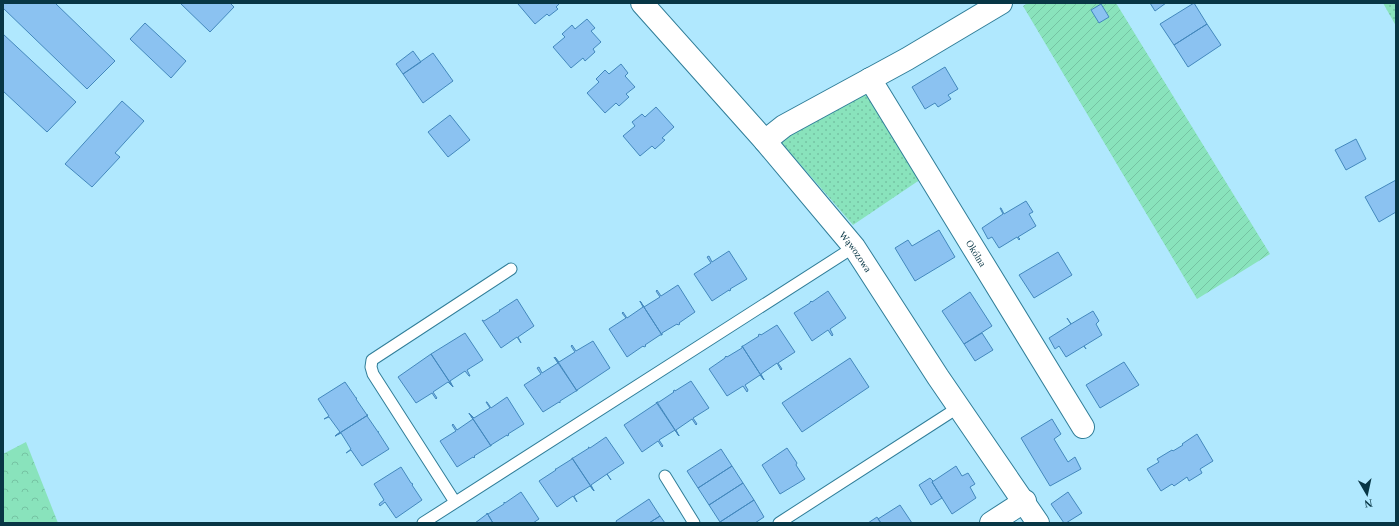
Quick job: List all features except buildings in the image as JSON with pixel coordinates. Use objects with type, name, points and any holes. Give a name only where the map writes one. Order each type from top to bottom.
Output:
[{"type":"street","name":"Wąwozowa","points":[[642,3],[764,141],[854,247],[938,377],[1038,523]]},
{"type":"street","points":[[764,141],[784,126],[870,79],[1001,3]]},
{"type":"street","name":"Okólna","points":[[870,79],[1083,428]]},
{"type":"street","points":[[991,523],[1024,501]]},
{"type":"lane","points":[[423,523],[854,247]]},
{"type":"lane","points":[[455,502],[373,374],[371,367],[372,360],[511,269]]},
{"type":"lane","points":[[779,523],[959,407]]},
{"type":"lane","points":[[664,476],[694,523]]},
{"type":"green space","points":[[1028,3],[1116,3],[1270,254],[1197,299],[1023,6]]},
{"type":"green space","points":[[1383,3],[1396,3],[1396,26]]},
{"type":"green space","points":[[876,87],[927,175],[853,225],[780,141]]},
{"type":"green space","points":[[26,442],[58,523],[3,523],[3,454]]}]
